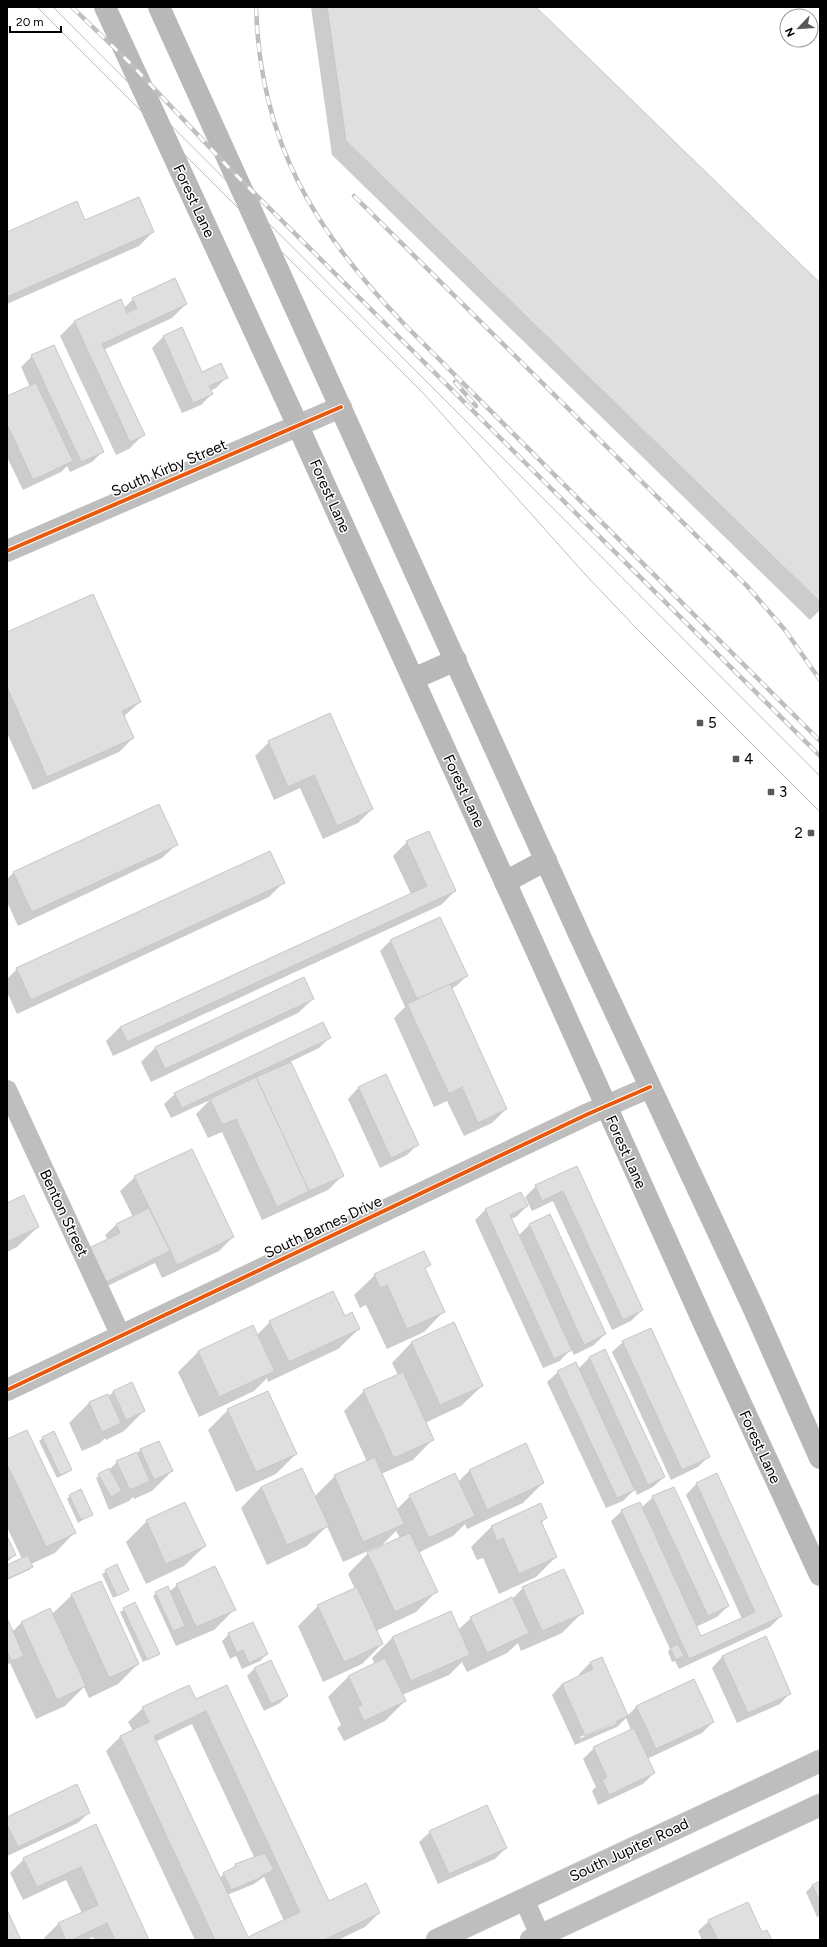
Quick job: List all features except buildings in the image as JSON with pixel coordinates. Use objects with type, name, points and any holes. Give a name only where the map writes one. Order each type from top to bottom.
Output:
[{"type":"main road","name":"Forest Lane","points":[[105,7],[298,426],[820,1575]]},
{"type":"main road","points":[[158,7],[546,860],[753,1307],[820,1458]]},
{"type":"main road","points":[[413,679],[456,660]]},
{"type":"main road","points":[[505,882],[546,860]]},
{"type":"street","name":"South Kirby Street","points":[[7,551],[341,407]]},
{"type":"street","name":"South Barnes Drive","points":[[7,1390],[606,1106],[650,1087]]},
{"type":"street","name":"Benton Street","points":[[7,1090],[121,1336]]},
{"type":"street","name":"South Jupiter Road","points":[[438,1940],[820,1761]]},
{"type":"street","points":[[524,1899],[537,1939],[820,1805]]},
{"type":"tram line","points":[[37,7],[424,394],[584,573],[638,630],[820,812]]},
{"type":"tram line","points":[[53,7],[820,776]]},
{"type":"railway","points":[[72,7],[130,63],[231,170],[820,756]]},
{"type":"railway","points":[[256,7],[260,56],[268,100],[281,142],[298,182],[319,219],[344,255],[373,291],[406,326],[820,741]]},
{"type":"railway","points":[[354,196],[747,586],[785,630],[820,680]]},
{"type":"railway","points":[[455,382],[476,406]]},
{"type":"cycle path","points":[[7,551],[341,407]]},
{"type":"cycle path","points":[[7,1390],[588,1114],[650,1087]]},
{"type":"place","name":"5","points":[[700,723]]},
{"type":"place","name":"4","points":[[736,759]]},
{"type":"place","name":"3","points":[[771,792]]},
{"type":"place","name":"2","points":[[811,833]]}]
